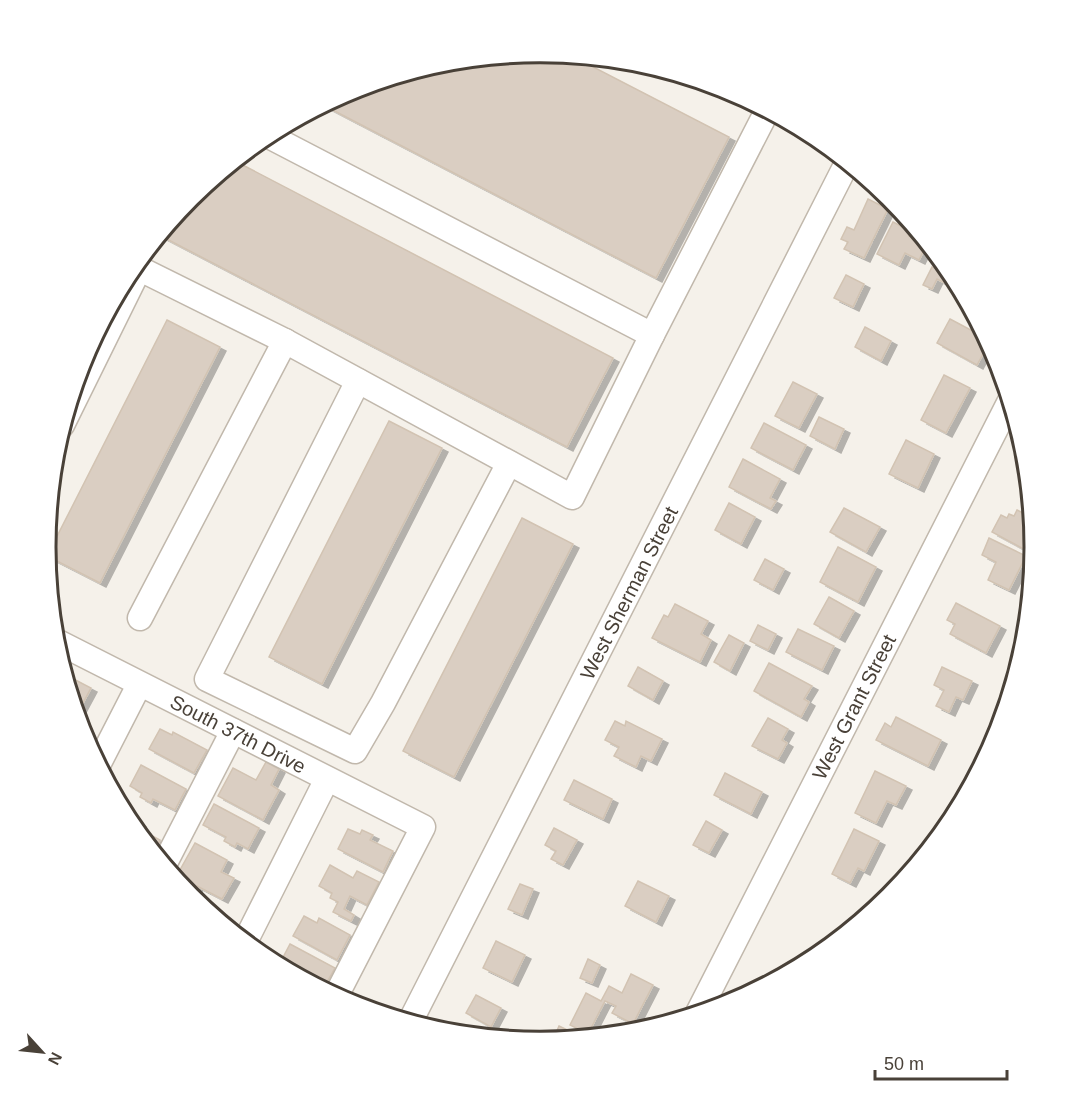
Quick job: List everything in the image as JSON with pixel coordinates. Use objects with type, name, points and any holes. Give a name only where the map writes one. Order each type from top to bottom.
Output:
[{"type":"street","points":[[143,270],[285,341],[573,497],[652,335],[763,118]]},
{"type":"street","points":[[278,141],[652,335]]},
{"type":"street","name":"West Sherman Street","points":[[414,1015],[843,170]]},
{"type":"street","points":[[140,618],[285,341]]},
{"type":"street","points":[[358,381],[207,679],[355,751],[383,703],[509,463]]},
{"type":"street","name":"West Grant Street","points":[[704,1002],[1004,412]]},
{"type":"street","name":"South 37th Drive","points":[[66,646],[423,827],[340,988]]},
{"type":"street","points":[[103,756],[140,685]]},
{"type":"street","points":[[168,857],[233,731]]},
{"type":"street","points":[[249,934],[327,779]]},
{"type":"building","points":[[508,64],[571,64],[591,66],[729,137],[656,278],[332,110],[384,89],[445,72]]},
{"type":"building","points":[[243,165],[613,358],[567,447],[167,239],[197,205]]},
{"type":"building","points":[[868,199],[887,211],[864,258],[844,249],[848,242],[841,239],[847,227],[854,230]]},
{"type":"building","points":[[893,222],[901,226],[923,252],[919,260],[905,253],[899,265],[877,254]]},
{"type":"building","points":[[932,267],[945,283],[937,279],[932,289],[923,285]]},
{"type":"building","points":[[846,275],[864,284],[853,307],[834,298]]},
{"type":"building","points":[[950,319],[973,331],[983,354],[977,365],[937,343]]},
{"type":"building","points":[[167,320],[220,347],[100,583],[56,561],[56,538]]},
{"type":"building","points":[[865,327],[891,341],[881,361],[855,347]]},
{"type":"building","points":[[944,375],[970,388],[946,433],[921,420]]},
{"type":"building","points":[[793,382],[817,394],[799,428],[775,416]]},
{"type":"building","points":[[819,417],[844,429],[835,449],[810,436]]},
{"type":"building","points":[[389,421],[442,448],[322,684],[269,657]]},
{"type":"building","points":[[764,423],[806,445],[793,470],[751,448]]},
{"type":"building","points":[[906,440],[934,454],[918,488],[889,474]]},
{"type":"building","points":[[743,459],[780,479],[770,498],[776,501],[771,509],[729,487]]},
{"type":"building","points":[[729,503],[755,517],[741,544],[715,530]]},
{"type":"building","points":[[844,508],[880,527],[866,552],[830,532]]},
{"type":"building","points":[[1017,510],[1022,512],[1024,549],[992,532],[1001,515],[1007,518],[1009,514],[1014,516]]},
{"type":"building","points":[[522,518],[573,544],[454,777],[403,751]]},
{"type":"building","points":[[989,538],[1024,555],[1023,562],[1009,590],[988,580],[996,562],[982,555]]},
{"type":"building","points":[[838,547],[876,567],[858,602],[820,582]]},
{"type":"building","points":[[765,559],[784,569],[773,590],[754,580]]},
{"type":"building","points":[[829,597],[854,611],[839,638],[814,624]]},
{"type":"building","points":[[956,603],[1000,626],[986,653],[950,634],[955,624],[947,620]]},
{"type":"building","points":[[675,604],[708,621],[701,634],[711,640],[700,662],[652,638],[664,615],[668,617]]},
{"type":"building","points":[[758,625],[776,634],[768,650],[750,641]]},
{"type":"building","points":[[798,629],[834,646],[822,670],[786,652]]},
{"type":"building","points":[[729,635],[744,643],[730,671],[714,662]]},
{"type":"building","points":[[769,663],[812,686],[804,699],[809,702],[801,717],[754,691]]},
{"type":"building","points":[[638,667],[663,681],[653,700],[628,686]]},
{"type":"building","points":[[942,667],[972,681],[963,700],[956,697],[949,712],[936,706],[944,690],[934,685]]},
{"type":"building","points":[[74,679],[91,688],[82,705]]},
{"type":"building","points":[[896,717],[941,740],[928,766],[876,740],[885,723],[891,727]]},
{"type":"building","points":[[768,718],[788,729],[782,740],[787,743],[778,759],[752,746]]},
{"type":"building","points":[[615,721],[625,726],[626,721],[662,739],[651,761],[641,756],[636,767],[614,756],[619,747],[605,740]]},
{"type":"building","points":[[160,729],[172,735],[173,732],[207,750],[194,773],[149,749]]},
{"type":"building","points":[[266,762],[279,769],[271,785],[279,790],[263,820],[218,796],[233,768],[256,780]]},
{"type":"building","points":[[141,765],[186,789],[175,810],[153,799],[151,803],[140,797],[142,793],[130,786]]},
{"type":"building","points":[[875,771],[906,786],[896,805],[887,801],[876,823],[855,813]]},
{"type":"building","points":[[725,773],[762,792],[751,814],[714,795]]},
{"type":"building","points":[[574,780],[612,799],[603,819],[564,800]]},
{"type":"building","points":[[214,804],[259,828],[248,849],[237,843],[235,847],[224,841],[226,837],[203,825]]},
{"type":"building","points":[[706,821],[722,830],[709,853],[693,845]]},
{"type":"building","points":[[554,828],[577,840],[563,865],[551,859],[556,851],[545,845]]},
{"type":"building","points":[[348,829],[360,834],[362,830],[373,835],[370,840],[393,851],[383,872],[338,849]]},
{"type":"building","points":[[854,829],[879,841],[864,871],[858,868],[850,883],[832,874]]},
{"type":"building","points":[[151,835],[160,840],[158,844]]},
{"type":"building","points":[[195,843],[227,860],[221,872],[234,878],[222,899],[197,886],[196,888],[180,870]]},
{"type":"building","points":[[330,865],[353,878],[357,871],[379,882],[367,905],[350,896],[344,909],[354,915],[351,921],[333,912],[338,902],[330,898],[332,893],[319,886]]},
{"type":"building","points":[[638,881],[669,896],[656,922],[625,906]]},
{"type":"building","points":[[520,884],[533,889],[522,915],[508,909]]},
{"type":"building","points":[[304,916],[317,923],[319,918],[350,935],[337,960],[293,936]]},
{"type":"building","points":[[496,941],[525,955],[512,982],[483,968]]},
{"type":"building","points":[[290,944],[335,968],[327,982],[283,957]]},
{"type":"building","points":[[588,959],[600,965],[592,983],[580,978]]},
{"type":"building","points":[[631,974],[653,985],[634,1022],[630,1023],[612,1013],[616,1006],[605,1001],[591,1028],[579,1029],[570,1025],[586,993],[601,1001],[609,986],[622,993]]},
{"type":"building","points":[[476,995],[501,1008],[491,1027],[466,1013]]},
{"type":"building","points":[[559,1026],[568,1030],[557,1030]]}]
